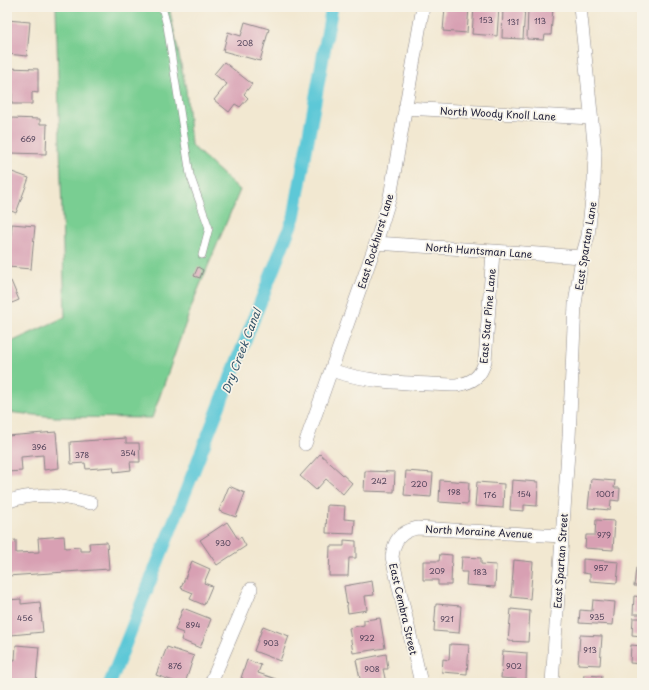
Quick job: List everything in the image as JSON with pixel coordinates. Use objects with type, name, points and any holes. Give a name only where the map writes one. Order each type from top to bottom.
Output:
[{"type":"street","name":"East Rockhurst Lane","points":[[305,444],[376,243],[390,197],[424,7]]},
{"type":"street","name":"East Spartan Lane","points":[[569,438],[575,304],[582,257],[588,236],[592,207],[595,152],[580,7]]},
{"type":"street","name":"North Woody Knoll Lane","points":[[406,108],[591,118]]},
{"type":"street","name":"North Huntsman Lane","points":[[376,243],[582,257]]},
{"type":"street","name":"East Star Pine Lane","points":[[331,370],[354,378],[369,380],[456,385],[468,384],[477,378],[483,370],[485,361],[492,252]]},
{"type":"street","name":"East Spartan Street","points":[[552,683],[569,438]]},
{"type":"street","points":[[7,502],[22,496],[62,496],[91,503]]},
{"type":"street","name":"North Moraine Avenue","points":[[398,536],[406,530],[417,528],[562,536]]},
{"type":"street","name":"East Cembra Street","points":[[398,536],[392,557],[421,683]]},
{"type":"street","points":[[211,683],[251,589]]},
{"type":"lane","points":[[162,7],[168,26],[181,108],[184,146],[190,175],[209,228],[202,255]]},
{"type":"green space","points":[[56,7],[169,7],[186,89],[191,145],[240,190],[195,297],[152,418],[55,417],[7,412],[7,344],[65,317]]},
{"type":"building","points":[[445,7],[469,7],[467,33],[443,31]]},
{"type":"building","points":[[474,7],[499,7],[497,36],[472,34]]},
{"type":"building","points":[[503,7],[525,7],[523,39],[502,38]]},
{"type":"building","points":[[528,7],[553,7],[551,35],[545,35],[544,40],[527,39]]},
{"type":"building","points":[[7,20],[30,22],[27,56],[7,54]]},
{"type":"building","points":[[245,22],[269,29],[260,61],[223,51],[228,32],[241,36]]},
{"type":"building","points":[[224,62],[252,84],[244,94],[248,98],[240,107],[235,104],[229,112],[214,100],[227,84],[214,74]]},
{"type":"building","points":[[7,68],[38,69],[38,93],[32,92],[32,104],[12,104],[12,93],[7,93]]},
{"type":"building","points":[[11,118],[40,119],[40,124],[47,124],[46,154],[10,153]]},
{"type":"building","points":[[12,172],[29,178],[16,213],[7,209],[7,181],[8,182]]},
{"type":"building","points":[[12,224],[35,226],[31,269],[8,267]]},
{"type":"building","points":[[198,267],[203,270],[200,278],[194,276]]},
{"type":"building","points":[[11,281],[19,300],[7,305],[7,282]]},
{"type":"building","points":[[56,432],[59,468],[44,470],[43,455],[21,457],[22,471],[7,472],[7,436]]},
{"type":"building","points":[[126,438],[126,443],[139,443],[140,462],[130,462],[131,470],[114,472],[113,467],[86,469],[85,463],[71,464],[70,442]]},
{"type":"building","points":[[320,454],[352,483],[343,494],[326,479],[316,490],[300,476]]},
{"type":"building","points":[[365,471],[395,472],[394,492],[364,491]]},
{"type":"building","points":[[406,471],[433,473],[431,497],[404,495]]},
{"type":"building","points":[[591,479],[615,481],[614,488],[620,488],[619,501],[611,500],[610,510],[588,508]]},
{"type":"building","points":[[440,480],[469,482],[468,504],[439,502]]},
{"type":"building","points":[[512,480],[538,482],[537,506],[524,505],[524,511],[510,510]]},
{"type":"building","points":[[477,482],[504,484],[503,508],[475,506]]},
{"type":"building","points":[[229,486],[245,493],[236,517],[219,511]]},
{"type":"building","points":[[327,505],[345,506],[344,519],[355,520],[354,534],[326,533]]},
{"type":"building","points":[[640,514],[642,514],[642,531],[639,531]]},
{"type":"building","points":[[596,520],[615,521],[613,550],[585,548],[586,535],[595,535]]},
{"type":"building","points":[[227,522],[238,539],[241,537],[246,546],[217,565],[200,540]]},
{"type":"building","points":[[64,536],[65,548],[80,547],[80,551],[90,551],[89,543],[107,542],[109,569],[7,576],[7,541],[16,540],[16,553],[39,552],[38,538]]},
{"type":"building","points":[[344,540],[356,541],[356,558],[349,558],[348,576],[329,576],[330,546],[344,546]]},
{"type":"building","points":[[440,554],[452,555],[451,585],[438,585],[438,580],[423,580],[423,561],[439,561]]},
{"type":"building","points":[[462,557],[481,558],[481,564],[496,565],[495,587],[466,585],[467,572],[461,572]]},
{"type":"building","points":[[583,559],[619,562],[617,583],[590,581],[590,574],[583,573]]},
{"type":"building","points":[[514,560],[533,562],[530,599],[511,597]]},
{"type":"building","points":[[192,561],[210,569],[204,583],[212,586],[204,605],[190,599],[193,593],[181,588]]},
{"type":"building","points":[[636,568],[642,568],[642,586],[634,586]]},
{"type":"building","points":[[372,581],[374,595],[365,596],[367,610],[348,613],[344,586]]},
{"type":"building","points":[[634,596],[642,597],[642,614],[633,614]]},
{"type":"building","points":[[21,599],[21,604],[40,602],[43,632],[11,635],[7,600]]},
{"type":"building","points":[[593,600],[615,602],[613,625],[579,623],[580,610],[592,611]]},
{"type":"building","points":[[436,604],[461,606],[459,633],[434,631]]},
{"type":"building","points":[[183,608],[211,619],[200,648],[181,640],[183,633],[175,630]]},
{"type":"building","points":[[511,609],[530,611],[528,642],[508,641]]},
{"type":"building","points":[[380,618],[385,648],[353,653],[349,628],[364,625],[364,620]]},
{"type":"building","points":[[633,618],[642,618],[642,636],[632,635]]},
{"type":"building","points":[[263,626],[289,636],[280,661],[254,651]]},
{"type":"building","points":[[580,635],[602,636],[600,665],[578,664]]},
{"type":"building","points":[[450,644],[469,645],[467,674],[442,672],[443,659],[449,660]]},
{"type":"building","points":[[16,645],[39,647],[36,682],[7,680],[7,659],[15,660]]},
{"type":"building","points":[[631,645],[642,646],[642,664],[630,663]]},
{"type":"building","points":[[167,647],[194,656],[185,683],[179,683],[156,675]]},
{"type":"building","points":[[503,651],[527,653],[526,680],[501,678]]},
{"type":"building","points":[[386,654],[388,669],[383,669],[386,683],[361,683],[356,660]]},
{"type":"building","points":[[247,660],[261,665],[258,673],[276,679],[275,683],[242,683],[243,678],[241,678]]},
{"type":"building","points":[[584,675],[602,676],[601,683],[583,683]]},
{"type":"waterway","name":"Dry Creek Canal","points":[[110,683],[294,217],[332,7]]}]
